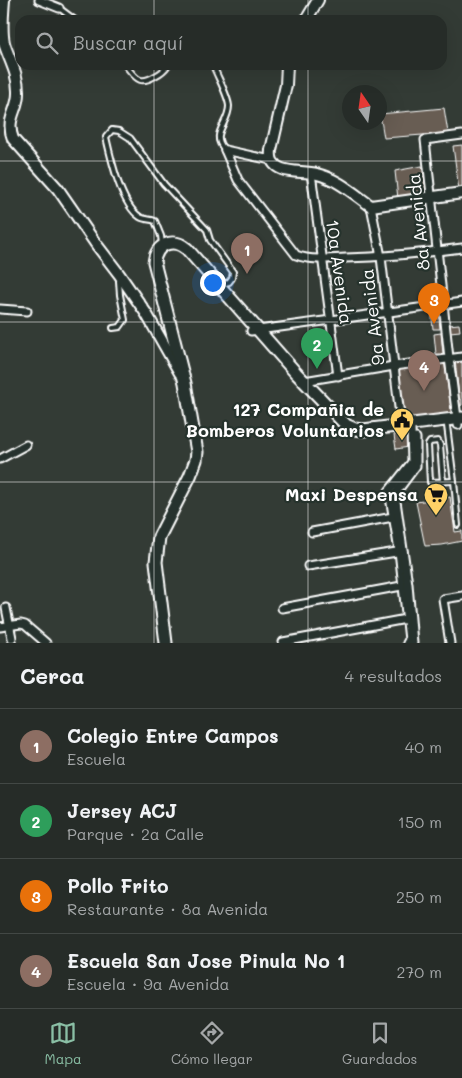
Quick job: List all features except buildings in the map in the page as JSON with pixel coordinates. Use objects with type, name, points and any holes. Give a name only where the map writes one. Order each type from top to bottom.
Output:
[{"type":"main road","points":[[166,643],[156,549],[162,530],[187,484],[197,456],[185,383],[154,262],[156,253],[162,246],[172,243],[182,245],[218,284],[254,330],[338,427],[354,435],[457,422]]},
{"type":"main road","points":[[171,643],[161,561],[162,547],[169,528],[198,476],[202,452],[188,365],[159,263],[164,252],[173,249],[182,254],[344,423],[358,430],[371,432]]},
{"type":"street","points":[[4,0],[4,42],[18,82],[19,101],[12,114],[10,129],[13,138],[58,189],[119,274],[142,307],[185,383]]},
{"type":"street","points":[[39,0],[59,8]]},
{"type":"street","points":[[309,15],[318,0]]},
{"type":"street","points":[[271,160],[271,150],[286,85],[287,70]]},
{"type":"street","name":"8a Avenida","points":[[457,422],[448,358],[425,141],[462,135]]},
{"type":"street","points":[[225,150],[271,160],[282,169],[323,176],[340,183],[371,206],[462,193]]},
{"type":"street","points":[[225,150],[238,180],[296,255],[322,259],[381,257],[462,248]]},
{"type":"street","name":"10a Avenida","points":[[311,173],[338,376]]},
{"type":"street","name":"9a Avenida","points":[[371,206],[381,257],[394,366],[410,428]]},
{"type":"street","points":[[254,330],[462,302]]},
{"type":"street","points":[[0,309],[27,311]]},
{"type":"street","points":[[304,381],[462,356]]},
{"type":"street","points":[[401,551],[389,491],[412,462],[410,428]]},
{"type":"street","points":[[410,428],[416,466],[395,494],[413,643]]},
{"type":"street","points":[[0,459],[26,445]]},
{"type":"street","points":[[312,532],[393,517]]},
{"type":"street","points":[[308,566],[401,551]]},
{"type":"street","points":[[282,608],[406,585]]},
{"type":"street","points":[[406,585],[406,619],[409,640],[407,643]]},
{"type":"street","points":[[450,643],[443,599],[462,596]]},
{"type":"street","points":[[6,608],[12,638]]},
{"type":"street","points":[[283,642],[406,619]]},
{"type":"street","points":[[0,627],[26,625],[46,643]]},
{"type":"lane","points":[[59,8],[68,15]]},
{"type":"lane","points":[[130,70],[138,79],[143,81],[164,70]]},
{"type":"lane","points":[[215,70],[228,104],[226,119],[218,138],[220,145],[225,150]]},
{"type":"lane","points":[[162,246],[161,236],[155,221],[139,216],[130,206],[121,188],[106,137],[112,130],[118,131],[130,138],[164,184],[207,230],[210,240],[233,272],[230,282],[218,284]]},
{"type":"lane","points":[[113,328],[120,327],[125,320],[120,294],[119,274]]},
{"type":"lane","points":[[457,422],[454,481],[458,525]]},
{"type":"lane","points":[[444,482],[440,445],[438,441],[433,441],[428,445],[430,482],[444,482],[454,481]]},
{"type":"place","name":"Colegio Entre Campos","points":[[247,274]]},
{"type":"place","name":"Pollo Frito","points":[[434,324]]},
{"type":"place","name":"Jersey ACJ","points":[[317,369]]},
{"type":"place","name":"Escuela San Jose Pinula No 1","points":[[424,391]]},
{"type":"place","name":"127 Compañia de Bomberos Voluntarios","points":[[402,441]]},
{"type":"place","name":"Maxi Despensa","points":[[436,516]]}]
